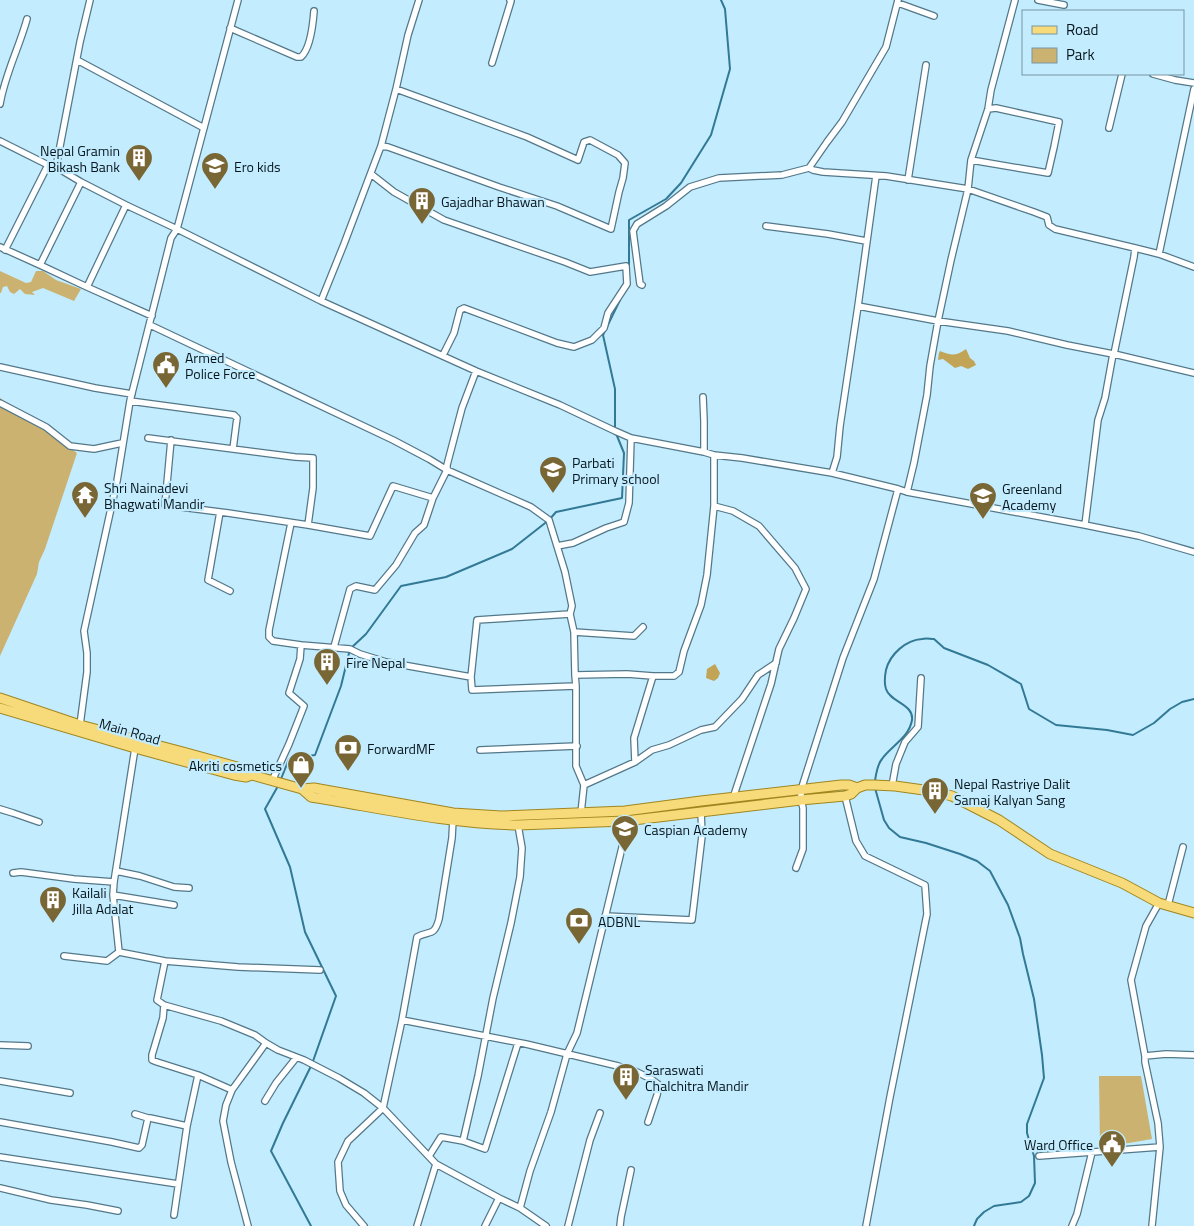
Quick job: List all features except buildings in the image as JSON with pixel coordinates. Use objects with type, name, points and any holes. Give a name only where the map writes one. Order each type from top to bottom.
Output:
[{"type":"main road","points":[[0,698],[80,725],[248,770],[252,775],[302,789],[314,788],[501,825],[518,826],[701,811],[844,796],[865,785],[931,791],[952,796],[999,820],[1050,854],[1122,883],[1163,904],[1194,913]]},
{"type":"main road","name":"Main Road","points":[[0,708],[135,748],[241,776],[252,775]]},
{"type":"main road","points":[[453,817],[581,813],[625,816],[701,801],[849,785],[857,788]]},
{"type":"street","points":[[56,167],[90,0]]},
{"type":"street","points":[[80,725],[87,672],[84,630],[117,481],[130,402],[170,238],[177,229],[238,0]]},
{"type":"street","points":[[321,300],[381,146],[418,0]]},
{"type":"street","points":[[492,63],[510,0]]},
{"type":"street","points":[[907,492],[927,395],[938,321],[968,190],[971,160],[988,109],[991,90],[1015,0]]},
{"type":"street","points":[[1038,0],[1064,5]]},
{"type":"street","points":[[809,168],[842,122],[886,47],[898,2],[934,16]]},
{"type":"street","points":[[230,28],[301,58],[309,37],[314,11]]},
{"type":"street","points":[[0,104],[10,65],[27,19]]},
{"type":"street","points":[[77,60],[204,128]]},
{"type":"street","points":[[908,180],[926,65]]},
{"type":"street","points":[[1109,128],[1122,75]]},
{"type":"street","points":[[1157,75],[1194,83]]},
{"type":"street","points":[[381,146],[557,206],[611,229],[625,163],[618,155],[590,140],[584,142],[578,160],[527,137],[396,89]]},
{"type":"street","points":[[1159,254],[1194,89]]},
{"type":"street","points":[[971,160],[1048,173],[1059,122],[996,108],[988,109]]},
{"type":"street","points":[[0,141],[48,165],[56,167],[126,205],[321,300],[476,371],[631,438],[704,452],[714,456],[742,458],[832,473],[907,492],[1140,536],[1194,552]]},
{"type":"street","points":[[48,165],[2,249],[152,316]]},
{"type":"street","points":[[642,285],[640,284],[633,231],[637,224],[666,206],[690,187],[719,178],[782,175],[809,168],[823,172],[876,176],[968,190],[1047,217],[1049,225],[1056,229],[1159,254],[1194,267]]},
{"type":"street","points":[[371,174],[394,192],[444,220],[590,272],[626,266],[627,284],[608,313],[604,328],[592,340],[574,347],[558,343],[464,308],[460,310],[454,333],[443,355]]},
{"type":"street","points":[[832,473],[837,456],[876,176]]},
{"type":"street","points":[[40,265],[81,182]]},
{"type":"street","points":[[86,288],[126,205]]},
{"type":"street","points":[[766,226],[866,241]]},
{"type":"street","points":[[1085,525],[1098,420],[1114,354],[1135,248]]},
{"type":"street","points":[[858,306],[938,321],[1008,331],[1067,346],[1114,354],[1194,373]]},
{"type":"street","points":[[150,325],[393,440],[447,470],[531,507],[549,520],[565,572],[572,606],[570,614],[574,632],[576,766],[584,785],[581,813]]},
{"type":"street","points":[[0,367],[95,388],[132,394]]},
{"type":"street","points":[[334,647],[350,589],[356,586],[375,590],[396,565],[415,533],[424,525],[433,498],[447,470],[462,408],[476,371]]},
{"type":"street","points":[[702,397],[704,452]]},
{"type":"street","points":[[130,402],[234,415],[237,418],[233,449]]},
{"type":"street","points":[[0,404],[46,427],[70,446],[94,449],[122,443]]},
{"type":"street","points":[[148,438],[313,458],[313,488],[308,525]]},
{"type":"street","points":[[557,546],[573,543],[624,522],[629,503],[631,438]]},
{"type":"street","points":[[171,440],[164,505],[308,525],[370,536],[393,486],[433,498]]},
{"type":"street","points":[[575,675],[627,674],[674,676],[678,672],[701,605],[707,575],[714,506],[714,456]]},
{"type":"street","points":[[796,868],[803,849],[801,790],[843,658],[874,579],[898,489]]},
{"type":"street","points":[[714,506],[733,511],[759,526],[795,568],[806,589],[779,649],[771,684],[733,798]]},
{"type":"street","points":[[220,512],[208,580],[230,591]]},
{"type":"street","points":[[291,523],[269,630],[269,637],[273,642],[350,649],[386,662],[471,677]]},
{"type":"street","points":[[570,614],[477,620],[471,677],[472,690],[576,686]]},
{"type":"street","points":[[574,632],[634,636],[643,627]]},
{"type":"street","points":[[274,781],[304,706],[289,693],[300,659],[301,646]]},
{"type":"street","points":[[584,785],[635,762],[652,750],[669,745],[701,730],[716,727],[742,699],[758,675],[776,663]]},
{"type":"street","points":[[635,762],[634,738],[653,676]]},
{"type":"street","points":[[892,786],[896,764],[905,742],[918,727],[921,678]]},
{"type":"street","points":[[480,750],[577,746]]},
{"type":"street","points":[[119,952],[113,895],[114,882],[135,748]]},
{"type":"street","points":[[844,796],[856,841],[865,856],[925,885],[927,914],[866,1226]]},
{"type":"street","points":[[0,809],[39,822]]},
{"type":"street","points":[[605,916],[692,920],[702,836],[701,811]]},
{"type":"street","points":[[520,1208],[530,1171],[551,1112],[567,1054],[577,1033],[626,831],[625,816]]},
{"type":"street","points":[[364,1226],[346,1205],[340,1191],[338,1162],[348,1140],[383,1108],[402,1020],[417,936],[432,932],[436,928],[439,919],[452,838],[453,817]]},
{"type":"street","points":[[464,1141],[520,877],[522,848],[518,826]]},
{"type":"street","points":[[1152,1226],[1160,1147],[1158,1123],[1131,980],[1146,926],[1163,904],[1183,846]]},
{"type":"street","points":[[116,871],[140,876],[174,887],[189,888]]},
{"type":"street","points":[[13,873],[21,872],[114,882]]},
{"type":"street","points":[[113,895],[174,905]]},
{"type":"street","points":[[64,956],[107,961],[119,952],[165,961],[238,968],[320,970]]},
{"type":"street","points":[[165,961],[157,1000],[164,1004],[221,1021],[255,1035],[266,1043],[339,1078],[364,1093],[383,1108],[436,1164],[520,1208],[546,1226]]},
{"type":"street","points":[[164,1004],[163,1018],[152,1060],[198,1075],[232,1090]]},
{"type":"street","points":[[402,1020],[518,1042],[633,1070],[651,1079],[658,1085],[657,1095],[648,1122]]},
{"type":"street","points":[[428,1156],[441,1137],[464,1141],[485,1149],[518,1042]]},
{"type":"street","points":[[248,1226],[231,1162],[223,1121],[226,1105],[232,1090],[266,1043]]},
{"type":"street","points":[[0,1045],[28,1046]]},
{"type":"street","points":[[1145,1056],[1166,1054],[1194,1055]]},
{"type":"street","points":[[265,1102],[276,1083],[296,1058]]},
{"type":"street","points":[[174,1215],[186,1126],[198,1075]]},
{"type":"street","points":[[0,1082],[70,1093]]},
{"type":"street","points":[[568,1226],[590,1140],[600,1113]]},
{"type":"street","points":[[135,1114],[186,1126]]},
{"type":"street","points":[[0,1122],[139,1148],[142,1145],[148,1118]]},
{"type":"street","points":[[1039,1156],[1160,1147]]},
{"type":"street","points":[[1072,1226],[1077,1214],[1092,1152]]},
{"type":"street","points":[[0,1157],[178,1184]]},
{"type":"street","points":[[417,1226],[436,1164]]},
{"type":"street","points":[[620,1226],[631,1170]]},
{"type":"street","points":[[0,1188],[51,1200],[118,1211]]},
{"type":"street","points":[[485,1226],[499,1198]]},
{"type":"green space","points":[[0,271],[26,283],[31,282],[36,271],[43,271],[56,280],[81,289],[74,301],[43,288],[32,292],[35,295],[25,294],[20,289],[14,294],[10,292],[7,286],[3,287],[0,293]]},
{"type":"green space","points":[[0,398],[77,453],[39,562],[37,574],[0,656]]},
{"type":"green space","points":[[1099,1076],[1141,1076],[1152,1139],[1100,1148]]},
{"type":"shaded area","points":[[966,349],[976,365],[968,369],[961,366],[955,368],[943,359],[938,360],[940,351],[954,354]]},
{"type":"shaded area","points":[[715,664],[720,673],[714,681],[706,678],[707,669]]},
{"type":"waterway","points":[[629,280],[629,220],[666,199],[681,183],[711,135],[730,69],[725,9],[721,0]]},
{"type":"waterway","points":[[281,779],[289,759],[315,755],[341,686],[350,649],[366,634],[401,586],[446,577],[512,549],[549,520],[556,512],[622,498],[624,453],[615,431],[615,389],[603,335],[620,300]]},
{"type":"waterway","points":[[875,781],[880,761],[904,737],[912,720],[909,710],[888,693],[885,682],[886,670],[895,653],[905,645],[916,640],[934,639],[944,648],[988,665],[1021,684],[1029,709],[1056,725],[1107,730],[1133,735],[1154,723],[1170,709],[1182,702],[1194,699]]},
{"type":"waterway","points":[[278,786],[265,809],[290,867],[305,932],[336,996],[312,1064],[271,1151],[311,1226]]},
{"type":"waterway","points":[[875,788],[884,820],[889,828],[900,837],[960,854],[977,861],[990,871],[1008,905],[1020,938],[1034,999],[1044,1078],[1027,1124],[1027,1133],[1034,1156],[1035,1183],[1029,1196],[1021,1202],[994,1206],[984,1212],[977,1219],[974,1226]]},
{"type":"place","name":"Nepal Gramin Bikash Bank","points":[[139,182]]},
{"type":"place","name":"Ero kids","points":[[215,190]]},
{"type":"place","name":"Gajadhar Bhawan","points":[[422,225]]},
{"type":"place","name":"Armed Police Force","points":[[166,389]]},
{"type":"place","name":"Parbati Primary school","points":[[553,494]]},
{"type":"place","name":"Shri Nainadevi Bhagwati Mandir","points":[[85,519]]},
{"type":"place","name":"Greenland Academy","points":[[983,520]]},
{"type":"place","name":"Fire Nepal","points":[[327,686]]},
{"type":"place","name":"ForwardMF","points":[[348,772]]},
{"type":"place","name":"Akriti cosmetics","points":[[301,789]]},
{"type":"place","name":"Nepal Rastriye Dalit Samaj Kalyan Sang","points":[[935,815]]},
{"type":"place","name":"Caspian Academy","points":[[625,853]]},
{"type":"place","name":"Kailali Jilla Adalat","points":[[53,924]]},
{"type":"place","name":"ADBNL","points":[[579,945]]},
{"type":"place","name":"Saraswati Chalchitra Mandir","points":[[626,1101]]},
{"type":"place","name":"Ward Office","points":[[1112,1168]]}]
